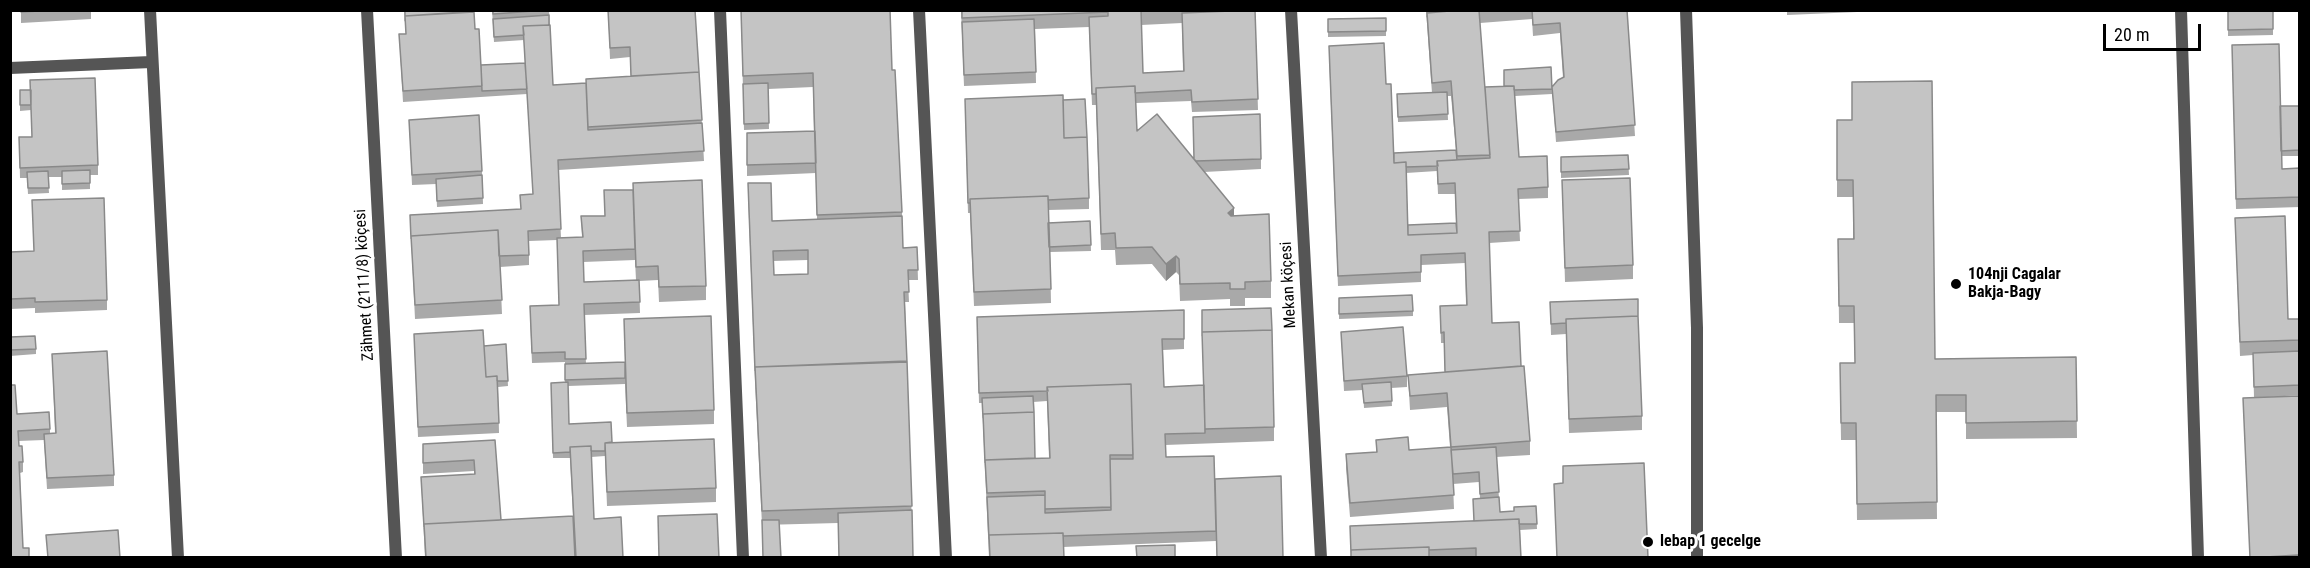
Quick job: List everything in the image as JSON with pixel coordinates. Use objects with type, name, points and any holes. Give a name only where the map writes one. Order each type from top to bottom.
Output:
[{"type":"street","points":[[150,10],[178,558]]},
{"type":"street","name":"Zähmet (2111/8) köçesi","points":[[367,10],[396,558]]},
{"type":"street","points":[[720,10],[743,558]]},
{"type":"street","points":[[920,10],[946,558]]},
{"type":"street","name":"Mekan köçesi","points":[[1291,10],[1321,558]]},
{"type":"street","points":[[1686,10],[1697,328],[1697,558]]},
{"type":"street","points":[[2181,10],[2198,558]]},
{"type":"street","points":[[10,68],[152,62]]},
{"type":"building","points":[[21,10],[58,10],[21,12]]},
{"type":"building","points":[[405,10],[463,10],[464,12],[405,16]]},
{"type":"building","points":[[493,10],[548,10],[493,14]]},
{"type":"building","points":[[608,10],[695,10],[699,72],[631,76],[630,47],[610,48]]},
{"type":"building","points":[[741,10],[890,10],[902,212],[817,215],[813,73],[743,76]]},
{"type":"building","points":[[962,10],[1108,10],[1108,12],[962,18]]},
{"type":"building","points":[[1108,10],[1141,10],[1143,73],[1184,71],[1182,13],[1255,10],[1258,99],[1192,102],[1191,90],[1135,93],[1135,86],[1096,88],[1096,94],[1092,94],[1089,17],[1108,16]]},
{"type":"building","points":[[1427,10],[1461,10],[1427,13]]},
{"type":"building","points":[[1479,10],[1490,155],[1457,156],[1451,81],[1432,83],[1427,13]]},
{"type":"building","points":[[1532,10],[1627,10],[1635,125],[1556,132],[1552,87],[1564,77],[1560,23],[1533,25]]},
{"type":"building","points":[[2228,10],[2273,10],[2273,29],[2228,30]]},
{"type":"building","points":[[474,12],[475,29],[479,29],[482,86],[403,91],[399,34],[406,34],[405,16]]},
{"type":"building","points":[[549,15],[549,25],[523,26],[524,35],[494,37],[493,19]]},
{"type":"building","points":[[1386,18],[1386,31],[1328,32],[1328,19]]},
{"type":"building","points":[[1034,19],[1036,72],[964,75],[962,22]]},
{"type":"building","points":[[550,25],[553,85],[586,83],[588,130],[702,123],[704,151],[558,160],[561,229],[528,231],[529,255],[499,256],[498,230],[411,236],[411,239],[410,215],[521,209],[520,195],[533,194],[523,26]]},
{"type":"building","points":[[1384,43],[1386,84],[1391,84],[1394,163],[1406,162],[1408,235],[1457,233],[1455,183],[1438,184],[1437,161],[1490,158],[1485,87],[1514,86],[1519,157],[1547,156],[1548,187],[1518,189],[1520,231],[1489,232],[1492,323],[1519,322],[1521,366],[1445,372],[1444,332],[1441,333],[1440,306],[1467,305],[1465,253],[1421,255],[1421,272],[1338,276],[1329,46]]},
{"type":"building","points":[[2279,44],[2282,169],[2300,168],[2300,197],[2236,199],[2232,45]]},
{"type":"building","points":[[525,63],[527,89],[482,91],[481,65]]},
{"type":"building","points":[[1551,67],[1552,89],[1514,90],[1514,86],[1504,86],[1504,70]]},
{"type":"building","points":[[699,72],[702,120],[588,127],[586,79]]},
{"type":"building","points":[[95,78],[98,165],[20,168],[19,137],[32,137],[30,80]]},
{"type":"building","points":[[1932,81],[1935,359],[2076,357],[2077,421],[1966,423],[1966,395],[1936,395],[1937,502],[1857,504],[1856,423],[1841,423],[1840,363],[1855,363],[1854,306],[1839,306],[1838,239],[1854,239],[1853,180],[1837,180],[1837,120],[1852,120],[1852,82]]},
{"type":"building","points":[[768,83],[769,123],[744,124],[743,84]]},
{"type":"building","points":[[1135,86],[1137,131],[1157,114],[1234,208],[1228,213],[1231,216],[1269,214],[1271,281],[1245,282],[1245,289],[1230,289],[1230,283],[1180,284],[1179,259],[1176,256],[1166,264],[1152,247],[1116,248],[1115,233],[1101,234],[1096,88]]},
{"type":"building","points":[[20,90],[31,90],[31,105],[20,105]]},
{"type":"building","points":[[1447,92],[1448,114],[1398,117],[1397,94]]},
{"type":"building","points":[[1063,95],[1064,138],[1087,137],[1089,198],[1048,200],[1048,196],[970,199],[968,203],[965,99]]},
{"type":"building","points":[[1085,99],[1087,137],[1064,138],[1063,100]]},
{"type":"building","points":[[2280,106],[2300,106],[2300,150],[2281,151]]},
{"type":"building","points":[[1260,114],[1261,159],[1196,161],[1194,159],[1193,117]]},
{"type":"building","points":[[479,115],[482,171],[412,175],[409,120]]},
{"type":"building","points":[[815,131],[816,163],[747,165],[747,133]]},
{"type":"building","points":[[1456,150],[1457,160],[1437,161],[1438,166],[1406,167],[1406,162],[1394,163],[1394,153]]},
{"type":"building","points":[[1628,155],[1629,169],[1561,172],[1561,157]]},
{"type":"building","points":[[90,170],[90,183],[62,184],[62,171]]},
{"type":"building","points":[[48,171],[49,188],[28,188],[27,172]]},
{"type":"building","points":[[482,175],[483,198],[437,201],[436,179]]},
{"type":"building","points":[[1630,178],[1633,265],[1565,268],[1562,180]]},
{"type":"building","points":[[702,180],[706,286],[659,287],[658,266],[636,267],[633,183]]},
{"type":"building","points":[[748,183],[771,183],[772,221],[902,216],[903,248],[917,247],[918,270],[908,270],[909,292],[904,292],[907,362],[755,367],[755,371]],"holes":[[[808,250],[808,274],[774,275],[773,251]]]},
{"type":"building","points":[[604,190],[633,190],[635,249],[583,251],[584,282],[639,280],[640,302],[584,304],[586,359],[565,359],[565,352],[532,353],[530,306],[559,305],[557,238],[583,237],[581,216],[605,216]]},
{"type":"building","points":[[1048,196],[1051,289],[974,292],[970,199]]},
{"type":"building","points":[[104,198],[107,300],[35,302],[35,298],[10,299],[10,252],[34,251],[32,200]]},
{"type":"building","points":[[2285,216],[2288,319],[2300,319],[2300,340],[2240,342],[2235,218]]},
{"type":"building","points":[[1090,221],[1091,245],[1049,247],[1048,223]]},
{"type":"building","points":[[1456,223],[1457,233],[1408,235],[1408,225]]},
{"type":"building","points":[[498,230],[502,300],[415,305],[411,236]]},
{"type":"building","points":[[1412,295],[1413,311],[1339,314],[1339,298]]},
{"type":"building","points":[[1638,299],[1638,316],[1566,319],[1566,323],[1551,324],[1550,302]]},
{"type":"building","points":[[1271,308],[1272,330],[1202,332],[1202,310]]},
{"type":"building","points":[[1184,310],[1184,339],[1162,339],[1164,387],[1204,385],[1205,433],[1165,434],[1166,457],[1214,456],[1216,531],[1063,536],[1063,533],[989,535],[989,539],[987,497],[1045,495],[1045,513],[1111,510],[1110,459],[1133,459],[1131,384],[1047,387],[1048,391],[979,393],[977,317]]},
{"type":"building","points":[[711,316],[714,410],[627,413],[624,319]]},
{"type":"building","points":[[1638,316],[1642,416],[1569,419],[1566,319]]},
{"type":"building","points":[[1403,327],[1407,376],[1344,381],[1341,332]]},
{"type":"building","points":[[483,330],[486,377],[497,376],[499,423],[418,427],[414,334]]},
{"type":"building","points":[[1272,330],[1274,427],[1205,429],[1202,332]]},
{"type":"building","points":[[35,336],[36,349],[10,350],[10,337]]},
{"type":"building","points":[[506,344],[508,381],[497,381],[497,376],[486,377],[484,346]]},
{"type":"building","points":[[107,351],[114,475],[47,478],[44,434],[56,433],[52,354]]},
{"type":"building","points":[[2300,351],[2300,385],[2254,387],[2253,353]]},
{"type":"building","points":[[907,361],[912,506],[762,511],[755,367]]},
{"type":"building","points":[[625,362],[625,378],[565,380],[565,364]]},
{"type":"building","points":[[1524,366],[1530,441],[1451,447],[1447,393],[1410,396],[1408,375]]},
{"type":"building","points":[[10,378],[11,385],[15,385],[17,414],[49,412],[50,429],[18,431],[23,462],[19,462],[23,548],[29,548],[29,558],[10,558]]},
{"type":"building","points":[[568,382],[569,424],[611,422],[612,442],[605,443],[605,451],[591,451],[591,446],[570,447],[570,452],[553,453],[551,383]]},
{"type":"building","points":[[1391,382],[1392,401],[1364,403],[1362,384]]},
{"type":"building","points":[[1131,384],[1133,455],[1110,455],[1111,507],[1045,509],[1045,491],[987,493],[985,460],[1050,458],[1047,387]]},
{"type":"building","points":[[1033,396],[1034,412],[983,414],[983,418],[982,398]]},
{"type":"building","points":[[2299,396],[2300,558],[2298,555],[2250,558],[2243,398]]},
{"type":"building","points":[[1034,412],[1035,458],[985,460],[985,463],[983,414]]},
{"type":"building","points":[[1408,437],[1409,450],[1451,447],[1454,495],[1350,503],[1346,454],[1377,452],[1376,440]]},
{"type":"building","points":[[714,439],[716,488],[607,492],[605,443]]},
{"type":"building","points":[[495,440],[501,520],[424,524],[424,527],[421,477],[475,474],[474,460],[423,463],[423,444]]},
{"type":"building","points":[[591,446],[594,519],[621,517],[623,558],[576,558],[570,447]]},
{"type":"building","points":[[1496,447],[1499,492],[1480,494],[1479,472],[1453,474],[1451,450]]},
{"type":"building","points":[[1644,463],[1648,558],[1557,558],[1554,484],[1563,483],[1563,466]]},
{"type":"building","points":[[1281,476],[1283,558],[1217,558],[1215,479]]},
{"type":"building","points":[[1499,497],[1500,512],[1514,511],[1514,507],[1536,506],[1537,524],[1519,524],[1519,519],[1474,521],[1473,499]]},
{"type":"building","points":[[912,510],[913,557],[839,558],[838,513]]},
{"type":"building","points":[[717,514],[719,558],[659,558],[658,516]]},
{"type":"building","points":[[573,516],[575,558],[426,558],[424,524]]},
{"type":"building","points":[[1519,519],[1521,558],[1476,558],[1476,548],[1351,550],[1351,553],[1350,526]]},
{"type":"building","points":[[762,520],[779,520],[781,558],[763,558]]},
{"type":"building","points":[[118,530],[120,558],[48,558],[46,535]]},
{"type":"building","points":[[1063,533],[1064,558],[990,558],[989,535]]},
{"type":"building","points":[[1175,545],[1175,558],[1137,558],[1136,546]]},
{"type":"building","points":[[1429,547],[1429,558],[1351,558],[1351,550]]},
{"type":"place","name":"104nji Cagalar Bakja-Bagy","points":[[1956,284]]},
{"type":"place","name":"lebap 1 gecelge","points":[[1648,542]]}]
